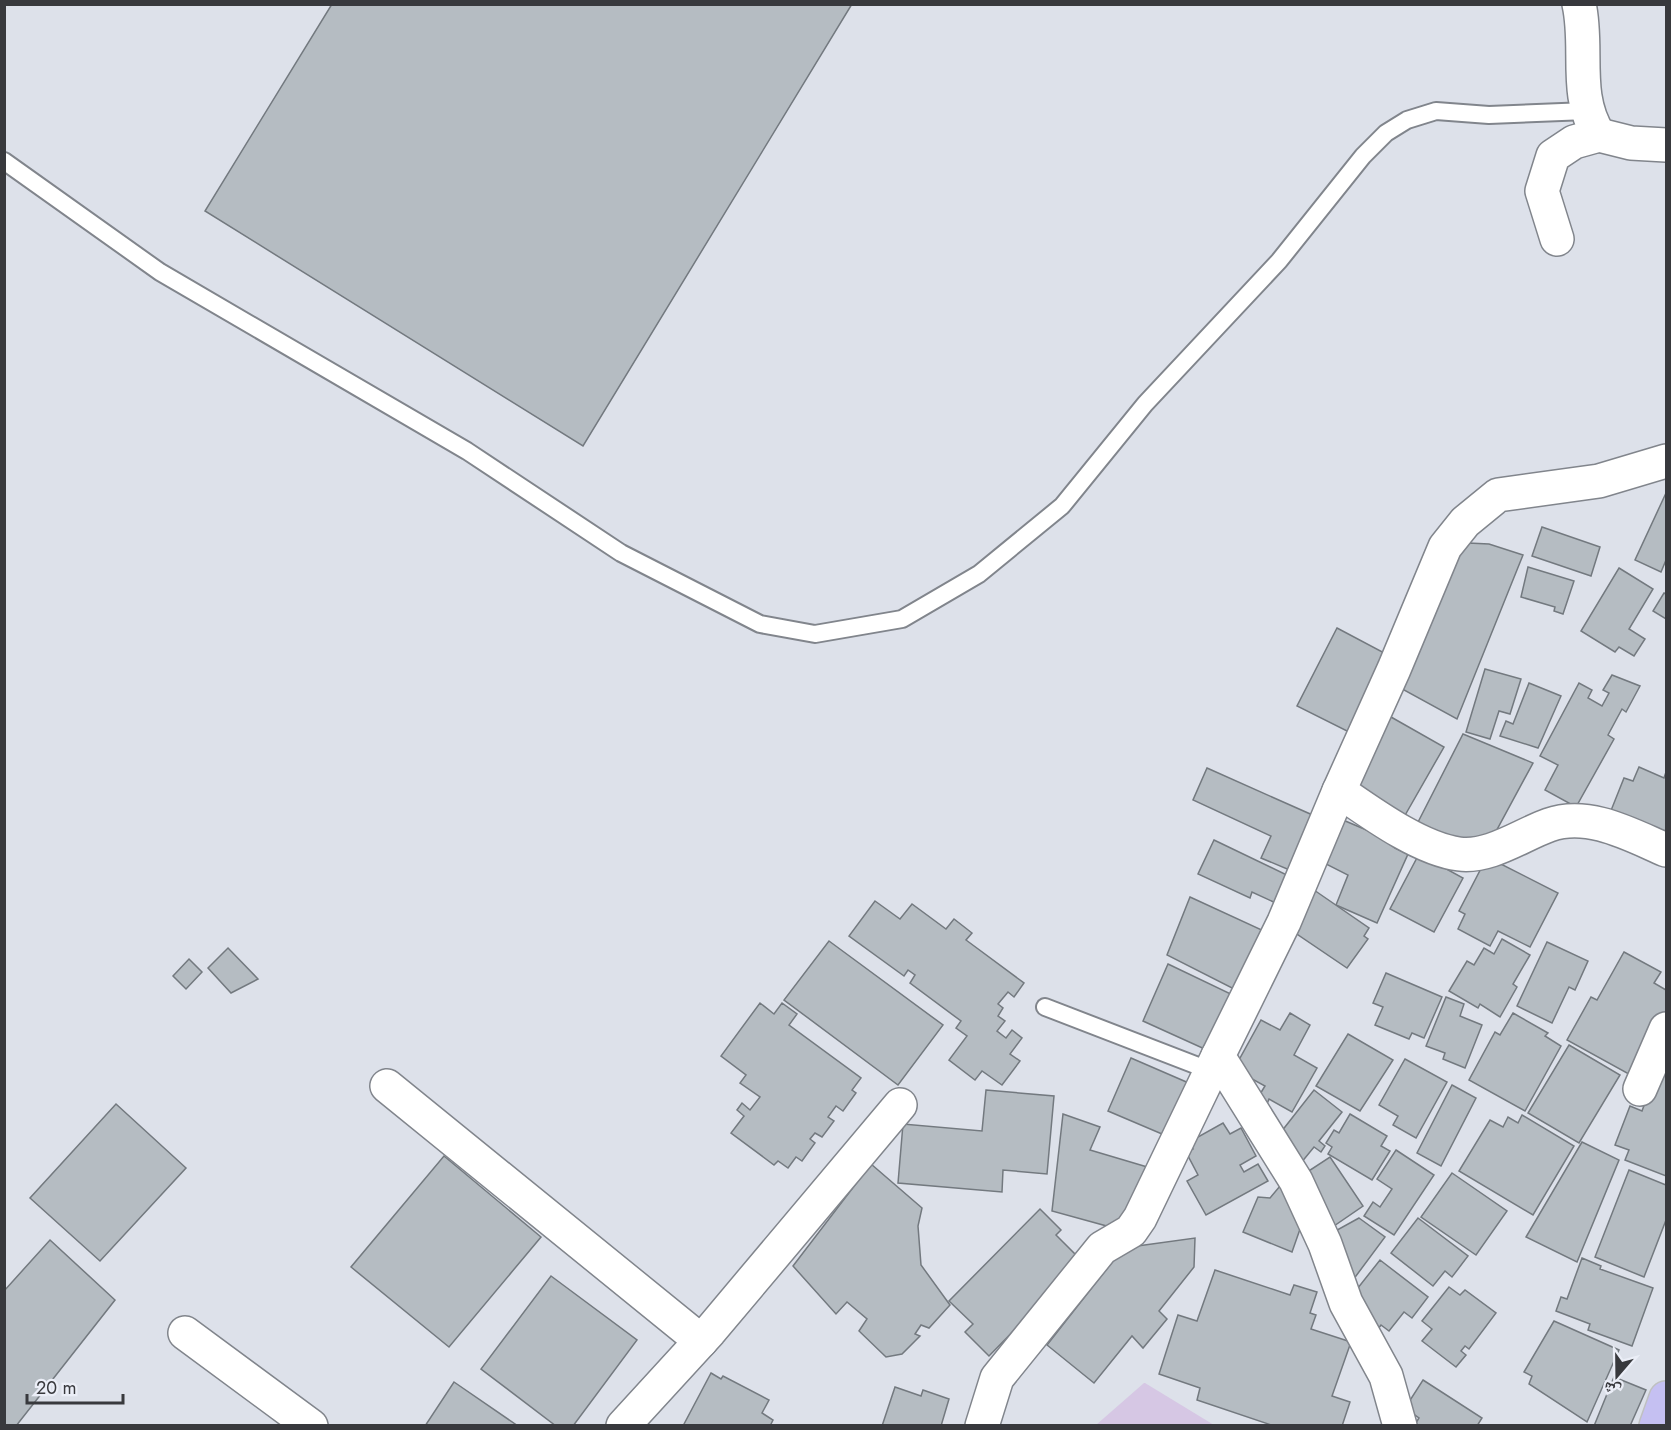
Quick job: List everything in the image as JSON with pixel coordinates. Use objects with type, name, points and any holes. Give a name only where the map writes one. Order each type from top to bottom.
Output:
[{"type":"highway","points":[[1656,1425],[1666,1398]]},
{"type":"street","points":[[1579,4],[1582,80],[1593,123],[1631,143],[1666,145]]},
{"type":"street","points":[[1557,239],[1542,191],[1553,156],[1574,142],[1593,123]]},
{"type":"street","points":[[982,1425],[997,1378],[1102,1248],[1131,1231],[1140,1218],[1284,922],[1445,547],[1465,522],[1497,495],[1599,481],[1666,461]]},
{"type":"street","points":[[1339,791],[1371,813],[1434,848],[1460,854],[1474,854],[1503,846],[1552,824],[1583,820],[1615,828],[1666,850]]},
{"type":"street","points":[[1640,1089],[1666,1029]]},
{"type":"street","points":[[1215,1064],[1296,1181],[1325,1244],[1346,1303],[1386,1376],[1400,1425]]},
{"type":"street","points":[[387,1086],[701,1341]]},
{"type":"street","points":[[623,1425],[701,1341],[900,1105]]},
{"type":"street","points":[[185,1333],[311,1425]]},
{"type":"lane","points":[[4,161],[160,272],[467,451],[621,553],[760,624],[815,633],[902,620],[979,574],[1062,506],[1145,404],[1279,261],[1364,156],[1386,133],[1407,120],[1436,111],[1593,123]]},
{"type":"lane","points":[[1045,1007],[1215,1064]]},
{"type":"shaded area","points":[[1145,1383],[1214,1425],[1096,1425]]},
{"type":"building","points":[[332,4],[852,4],[583,446],[205,211]]},
{"type":"building","points":[[1666,493],[1666,560],[1661,572],[1635,560]]},
{"type":"building","points":[[1542,527],[1600,547],[1591,576],[1532,556]]},
{"type":"building","points":[[1468,543],[1489,544],[1523,555],[1457,719],[1393,684],[1448,559]]},
{"type":"building","points":[[1528,567],[1574,581],[1563,614],[1554,611],[1555,607],[1521,597]]},
{"type":"building","points":[[1619,568],[1653,589],[1629,629],[1645,639],[1634,656],[1619,647],[1615,652],[1581,631]]},
{"type":"building","points":[[1664,593],[1666,594],[1666,619],[1653,611]]},
{"type":"building","points":[[1337,628],[1390,656],[1351,733],[1297,706]]},
{"type":"building","points":[[1485,669],[1521,679],[1510,714],[1499,711],[1490,739],[1466,732]]},
{"type":"building","points":[[1612,675],[1640,686],[1626,712],[1622,709],[1608,735],[1614,739],[1576,807],[1545,790],[1558,765],[1540,756],[1579,683],[1592,690],[1588,698],[1602,706],[1609,693],[1603,690]]},
{"type":"building","points":[[1529,683],[1561,696],[1538,748],[1500,736],[1506,721],[1513,724]]},
{"type":"building","points":[[1391,717],[1444,747],[1404,817],[1351,787]]},
{"type":"building","points":[[1463,734],[1533,763],[1494,835],[1458,844],[1415,828]]},
{"type":"building","points":[[1639,767],[1664,778],[1666,772],[1666,838],[1610,813],[1624,778],[1633,781]]},
{"type":"building","points":[[1207,768],[1317,817],[1292,871],[1261,858],[1271,836],[1193,800]]},
{"type":"building","points":[[1343,820],[1397,843],[1395,848],[1408,854],[1377,923],[1336,905],[1348,875],[1324,863]]},
{"type":"building","points":[[1214,840],[1291,877],[1278,904],[1252,892],[1250,898],[1198,874]]},
{"type":"building","points":[[1419,854],[1463,878],[1434,932],[1390,909]]},
{"type":"building","points":[[1487,857],[1558,893],[1530,947],[1498,931],[1490,946],[1458,929],[1465,914],[1459,911]]},
{"type":"building","points":[[1314,890],[1369,928],[1364,936],[1368,939],[1347,968],[1288,928]]},
{"type":"building","points":[[1190,897],[1264,931],[1236,990],[1167,955]]},
{"type":"building","points":[[875,901],[900,919],[912,904],[946,929],[954,919],[972,933],[966,940],[1024,983],[1014,997],[1008,992],[998,1004],[1003,1008],[998,1016],[1005,1021],[997,1031],[1006,1038],[1012,1030],[1022,1038],[1010,1054],[1020,1061],[1002,1085],[982,1071],[975,1080],[949,1060],[967,1036],[956,1028],[961,1021],[910,983],[915,975],[908,970],[904,976],[849,936]]},
{"type":"building","points":[[1502,939],[1530,955],[1513,984],[1517,987],[1500,1017],[1480,1004],[1478,1008],[1449,991],[1467,961],[1474,965],[1484,948],[1494,954]]},
{"type":"building","points":[[829,941],[943,1025],[898,1085],[784,1000]]},
{"type":"building","points":[[1547,942],[1588,961],[1575,990],[1569,987],[1552,1023],[1517,1006]]},
{"type":"building","points":[[228,948],[258,979],[231,993],[208,968]]},
{"type":"building","points":[[1624,952],[1661,972],[1654,983],[1666,990],[1666,1013],[1636,1078],[1567,1040],[1591,997],[1597,1000]]},
{"type":"building","points":[[189,959],[202,972],[186,989],[173,976]]},
{"type":"building","points":[[1168,964],[1235,996],[1209,1051],[1143,1021]]},
{"type":"building","points":[[1386,973],[1442,997],[1424,1038],[1412,1033],[1409,1039],[1375,1025],[1383,1007],[1373,1003]]},
{"type":"building","points":[[1446,997],[1464,1004],[1460,1016],[1482,1025],[1465,1068],[1443,1059],[1445,1053],[1426,1046]]},
{"type":"building","points":[[760,1003],[774,1014],[782,1003],[797,1014],[789,1025],[861,1078],[852,1090],[856,1093],[843,1111],[836,1106],[828,1117],[834,1121],[822,1137],[815,1133],[810,1139],[815,1143],[802,1161],[796,1157],[788,1168],[778,1161],[774,1165],[731,1133],[744,1116],[737,1110],[742,1103],[750,1110],[760,1097],[740,1083],[746,1075],[721,1056]]},
{"type":"building","points":[[1290,1013],[1310,1025],[1294,1055],[1317,1068],[1292,1112],[1269,1099],[1267,1104],[1257,1099],[1265,1086],[1234,1069],[1261,1020],[1280,1030]]},
{"type":"building","points":[[1513,1013],[1548,1033],[1545,1036],[1561,1046],[1525,1111],[1469,1080],[1495,1032],[1500,1035]]},
{"type":"building","points":[[1348,1034],[1393,1060],[1360,1111],[1316,1086]]},
{"type":"building","points":[[1569,1045],[1620,1075],[1579,1143],[1528,1113]]},
{"type":"building","points":[[1131,1058],[1191,1084],[1169,1137],[1108,1111]]},
{"type":"building","points":[[1405,1059],[1447,1082],[1416,1138],[1393,1125],[1398,1116],[1379,1105]]},
{"type":"building","points":[[1656,1073],[1664,1076],[1666,1074],[1666,1176],[1625,1160],[1629,1150],[1615,1145],[1630,1106],[1642,1111]]},
{"type":"building","points":[[1452,1085],[1476,1098],[1441,1166],[1417,1153]]},
{"type":"building","points":[[986,1090],[1054,1096],[1047,1174],[1003,1170],[1002,1192],[898,1183],[903,1124],[982,1131]]},
{"type":"building","points":[[1314,1090],[1342,1112],[1319,1141],[1325,1146],[1321,1152],[1314,1147],[1301,1163],[1274,1141]]},
{"type":"building","points":[[116,1104],[186,1168],[100,1261],[30,1198]]},
{"type":"building","points":[[1063,1114],[1100,1127],[1090,1150],[1154,1169],[1125,1231],[1052,1211]]},
{"type":"building","points":[[1350,1114],[1387,1136],[1381,1146],[1390,1151],[1372,1180],[1328,1154],[1332,1147],[1326,1143],[1334,1130],[1339,1133]]},
{"type":"building","points":[[1522,1115],[1574,1146],[1533,1215],[1459,1171],[1490,1120],[1503,1127],[1508,1117],[1518,1123]]},
{"type":"building","points":[[1223,1123],[1230,1134],[1241,1128],[1256,1156],[1240,1165],[1244,1172],[1258,1164],[1268,1181],[1206,1215],[1187,1181],[1198,1175],[1186,1152],[1193,1149],[1189,1142]]},
{"type":"building","points":[[1582,1142],[1619,1160],[1577,1262],[1526,1237]]},
{"type":"building","points":[[1396,1150],[1434,1175],[1394,1235],[1364,1216],[1373,1202],[1380,1207],[1392,1189],[1377,1179]]},
{"type":"building","points":[[444,1156],[541,1237],[449,1347],[351,1267]]},
{"type":"building","points":[[1330,1157],[1363,1206],[1331,1228],[1298,1178]]},
{"type":"building","points":[[871,1164],[922,1208],[918,1226],[921,1265],[950,1305],[929,1328],[921,1325],[915,1334],[920,1336],[902,1354],[886,1357],[859,1331],[867,1319],[847,1302],[836,1314],[793,1266]]},
{"type":"building","points":[[1629,1170],[1666,1185],[1666,1220],[1644,1277],[1595,1257]]},
{"type":"building","points":[[1452,1173],[1507,1211],[1476,1255],[1421,1217]]},
{"type":"building","points":[[1280,1186],[1306,1212],[1292,1252],[1243,1232],[1258,1197],[1270,1198]]},
{"type":"building","points":[[1040,1209],[1061,1230],[1056,1235],[1082,1261],[989,1356],[965,1332],[973,1324],[949,1301]]},
{"type":"building","points":[[1359,1218],[1385,1237],[1350,1284],[1328,1235]]},
{"type":"building","points":[[1418,1218],[1468,1256],[1452,1277],[1445,1271],[1433,1286],[1391,1253]]},
{"type":"building","points":[[1195,1238],[1194,1267],[1159,1311],[1167,1319],[1143,1348],[1132,1336],[1094,1383],[1047,1345],[1123,1248]]},
{"type":"building","points":[[50,1240],[115,1300],[16,1426],[4,1426],[4,1291]]},
{"type":"building","points":[[1582,1258],[1601,1266],[1600,1269],[1653,1288],[1632,1346],[1588,1330],[1590,1324],[1556,1311],[1561,1297],[1567,1299]]},
{"type":"building","points":[[1380,1260],[1428,1297],[1412,1318],[1404,1312],[1389,1331],[1381,1325],[1378,1329],[1350,1298]]},
{"type":"building","points":[[1215,1270],[1290,1295],[1294,1285],[1317,1292],[1310,1313],[1316,1315],[1311,1329],[1351,1342],[1332,1396],[1350,1402],[1342,1426],[1274,1426],[1197,1400],[1200,1388],[1159,1374],[1178,1315],[1197,1321]]},
{"type":"building","points":[[551,1276],[637,1340],[573,1426],[556,1426],[481,1369]]},
{"type":"building","points":[[1449,1287],[1460,1295],[1465,1290],[1496,1313],[1469,1349],[1465,1346],[1461,1351],[1466,1355],[1456,1367],[1422,1341],[1432,1329],[1422,1321]]},
{"type":"building","points":[[1554,1321],[1619,1350],[1587,1422],[1529,1384],[1532,1376],[1524,1372]]},
{"type":"building","points":[[711,1373],[721,1379],[723,1376],[769,1400],[762,1413],[773,1420],[770,1426],[683,1426]]},
{"type":"building","points":[[1614,1377],[1646,1390],[1630,1426],[1594,1426]]},
{"type":"building","points":[[1423,1380],[1482,1418],[1477,1426],[1414,1426],[1419,1418],[1405,1408]]},
{"type":"building","points":[[454,1382],[518,1426],[425,1426]]},
{"type":"building","points":[[895,1387],[921,1396],[923,1390],[949,1399],[941,1426],[882,1426]]}]
